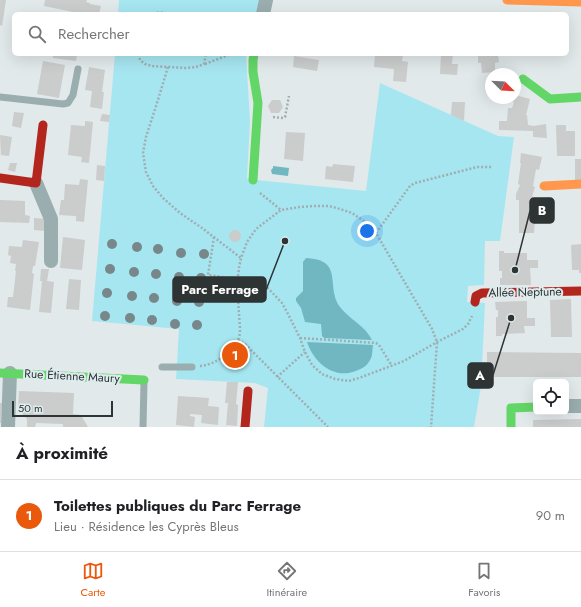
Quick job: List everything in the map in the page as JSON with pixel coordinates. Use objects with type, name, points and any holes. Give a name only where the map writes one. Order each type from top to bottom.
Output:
[{"type":"street","points":[[263,12],[266,0]]},
{"type":"street","points":[[507,0],[581,2]]},
{"type":"street","points":[[252,182],[258,103],[253,68],[254,56]]},
{"type":"street","points":[[523,79],[550,99],[581,97]]},
{"type":"street","points":[[43,125],[36,182],[51,219],[51,261]]},
{"type":"street","points":[[0,178],[36,182]]},
{"type":"street","points":[[544,186],[581,184]]},
{"type":"street","name":"Allée Neptune","points":[[475,302],[475,298],[478,294],[482,293],[581,291]]},
{"type":"street","points":[[5,373],[8,427]]},
{"type":"street","name":"Rue Étienne Maury","points":[[5,373],[144,380]]},
{"type":"street","points":[[245,427],[248,391]]},
{"type":"street","points":[[569,406],[581,406]]},
{"type":"street","points":[[511,427],[511,408],[533,407]]},
{"type":"lane","points":[[0,97],[63,104],[68,103],[73,94],[78,69]]},
{"type":"lane","points":[[162,367],[192,367]]},
{"type":"lane","points":[[143,427],[144,380]]},
{"type":"path","points":[[140,56],[140,60],[145,64],[152,66],[186,68],[196,67],[226,56]]},
{"type":"path","points":[[204,64],[206,56]]},
{"type":"path","points":[[168,67],[146,137],[143,153],[146,172],[153,186],[163,198],[180,213],[241,258]]},
{"type":"path","points":[[376,233],[410,186],[415,182],[477,167],[492,167]]},
{"type":"path","points":[[252,182],[268,200],[281,210]]},
{"type":"path","points":[[192,367],[204,366],[221,359],[238,340],[240,328],[237,279],[238,268],[247,242],[256,229],[281,210],[314,206],[340,208],[352,213],[365,222],[376,233],[432,329],[437,342],[431,427]]},
{"type":"path","points":[[214,237],[208,275],[258,282],[265,285],[282,303],[312,365],[322,374],[336,380],[359,378],[392,366],[464,329],[472,317],[475,302]]},
{"type":"path","points":[[300,338],[376,343],[379,345],[392,366]]},
{"type":"path","points":[[238,340],[244,344],[326,426]]},
{"type":"path","points":[[277,377],[306,352]]},
{"type":"shaded area","points":[[119,0],[259,0],[256,12],[118,12]]},
{"type":"shaded area","points":[[115,56],[246,56],[250,121],[247,179],[366,191],[380,83],[498,136],[514,137],[500,241],[485,241],[484,285],[468,286],[467,302],[485,303],[481,386],[474,427],[264,427],[268,388],[255,383],[176,379],[179,329],[92,321]]},
{"type":"shaded area","points":[[273,166],[289,168],[288,176],[272,174],[271,170]]},
{"type":"shaded area","points":[[306,258],[318,260],[326,264],[332,275],[336,299],[340,307],[365,330],[372,340],[324,338],[322,336],[321,324],[305,322],[296,298],[303,291],[303,262]]},
{"type":"shaded area","points":[[307,342],[373,345],[372,355],[369,362],[363,368],[349,373],[334,372],[320,363],[310,350]]},
{"type":"building","points":[[0,0],[6,0],[2,26],[0,25]]},
{"type":"building","points":[[45,0],[87,0],[86,2],[90,4],[101,6],[100,12],[73,12],[44,6]]},
{"type":"building","points":[[53,56],[77,56],[76,61],[53,58]]},
{"type":"building","points":[[294,56],[319,60],[317,71],[293,67]]},
{"type":"building","points":[[375,56],[403,56],[402,61],[408,62],[406,82],[393,81],[394,69],[374,67]]},
{"type":"building","points":[[441,56],[453,56],[452,64],[458,64],[457,75],[440,74]]},
{"type":"building","points":[[478,56],[498,56],[499,62],[495,63],[495,68],[485,68],[485,73],[482,73],[481,63],[478,63]]},
{"type":"building","points":[[43,61],[65,65],[59,98],[37,94]]},
{"type":"building","points":[[89,67],[105,70],[102,92],[104,92],[102,109],[90,107],[92,91],[85,90]]},
{"type":"building","points":[[521,97],[530,99],[526,115],[528,125],[534,126],[546,124],[547,138],[533,137],[533,131],[499,130],[499,121],[507,121],[508,108],[512,108],[513,104],[521,104]]},
{"type":"building","points":[[272,100],[280,100],[283,107],[279,113],[271,113],[268,106]]},
{"type":"building","points":[[452,102],[465,102],[464,121],[451,115]]},
{"type":"building","points":[[14,112],[24,113],[21,128],[12,126]]},
{"type":"building","points":[[102,114],[110,115],[109,122],[100,121]]},
{"type":"building","points":[[85,121],[93,122],[89,163],[81,162],[82,157],[68,155],[71,125],[85,126]]},
{"type":"building","points":[[556,125],[566,125],[566,131],[575,131],[575,156],[557,156]]},
{"type":"building","points":[[286,132],[305,133],[303,161],[284,159]]},
{"type":"building","points":[[0,135],[12,137],[9,156],[1,155],[1,158]]},
{"type":"building","points":[[521,153],[542,157],[539,170],[536,169],[533,186],[535,187],[532,199],[537,200],[538,220],[535,220],[534,233],[519,233],[519,200],[516,200],[516,194],[520,185],[518,184]]},
{"type":"building","points":[[575,159],[581,159],[581,181],[575,181]]},
{"type":"building","points":[[10,163],[17,163],[15,172],[8,170]]},
{"type":"building","points":[[333,164],[355,166],[353,182],[325,179],[326,166],[332,167]]},
{"type":"building","points":[[97,165],[105,166],[104,181],[96,180]]},
{"type":"building","points":[[80,179],[88,180],[84,222],[76,221],[76,216],[59,215],[61,200],[64,200],[65,184],[79,185]]},
{"type":"building","points":[[0,200],[25,201],[25,215],[30,216],[29,223],[0,222]]},
{"type":"building","points":[[34,218],[47,219],[45,231],[34,230]]},
{"type":"building","points":[[235,230],[239,232],[241,236],[239,240],[235,242],[231,240],[229,236],[231,232]]},
{"type":"building","points":[[63,237],[85,240],[82,270],[60,268]]},
{"type":"building","points":[[23,240],[39,242],[35,266],[33,266],[32,273],[34,274],[30,310],[7,307],[8,297],[13,297],[16,271],[16,264],[10,263],[11,256],[8,255],[9,246],[22,247]]},
{"type":"building","points":[[581,244],[581,273],[579,273],[579,270],[572,270],[571,245]]},
{"type":"building","points":[[499,251],[504,251],[504,253],[527,253],[527,260],[538,260],[538,268],[530,268],[531,285],[500,285],[502,271],[499,271]]},
{"type":"building","points":[[41,269],[49,269],[47,281],[54,282],[51,313],[39,312],[42,281],[40,281]]},
{"type":"building","points":[[69,279],[81,280],[79,310],[66,309]]},
{"type":"building","points":[[571,299],[572,337],[551,337],[550,300]]},
{"type":"building","points":[[527,301],[527,318],[535,318],[535,326],[524,326],[525,333],[502,334],[502,336],[496,336],[496,317],[498,317],[498,310],[496,310],[495,302]]},
{"type":"building","points":[[234,350],[239,355],[235,359],[230,355]]},
{"type":"building","points":[[487,352],[581,353],[581,377],[487,377]]},
{"type":"building","points":[[227,382],[238,382],[236,404],[238,405],[237,426],[226,425],[228,403],[225,403]]},
{"type":"building","points":[[19,391],[74,393],[73,414],[81,415],[88,427],[63,427],[63,424],[36,423],[35,427],[27,427],[27,419],[18,409]]},
{"type":"building","points":[[178,396],[209,398],[208,406],[219,407],[218,425],[201,423],[202,415],[190,414],[190,416],[195,417],[194,427],[176,425]]},
{"type":"building","points":[[0,403],[2,403],[1,423],[0,423]]},
{"type":"building","points":[[581,419],[581,427],[533,427],[533,420]]},
{"type":"traffic: fast","points":[[253,180],[258,103],[253,72],[254,56]]},
{"type":"traffic: fast","points":[[523,79],[550,99],[581,97]]},
{"type":"traffic: fast","points":[[0,373],[144,380]]},
{"type":"traffic: fast","points":[[511,427],[511,408],[533,407]]},
{"type":"traffic: slow","points":[[507,0],[581,2]]},
{"type":"traffic: slow","points":[[544,186],[581,184]]},
{"type":"traffic: jam","points":[[0,178],[36,183],[43,125]]},
{"type":"traffic: jam","points":[[475,302],[476,296],[482,293],[581,291]]},
{"type":"traffic: jam","points":[[245,427],[248,391]]},
{"type":"place","name":"Parc Ferrage","points":[[285,241]]},
{"type":"place","name":"B","points":[[515,270]]},
{"type":"place","name":"A","points":[[511,318]]},
{"type":"place","name":"Toilettes publiques du Parc Ferrage","points":[[235,355]]}]
